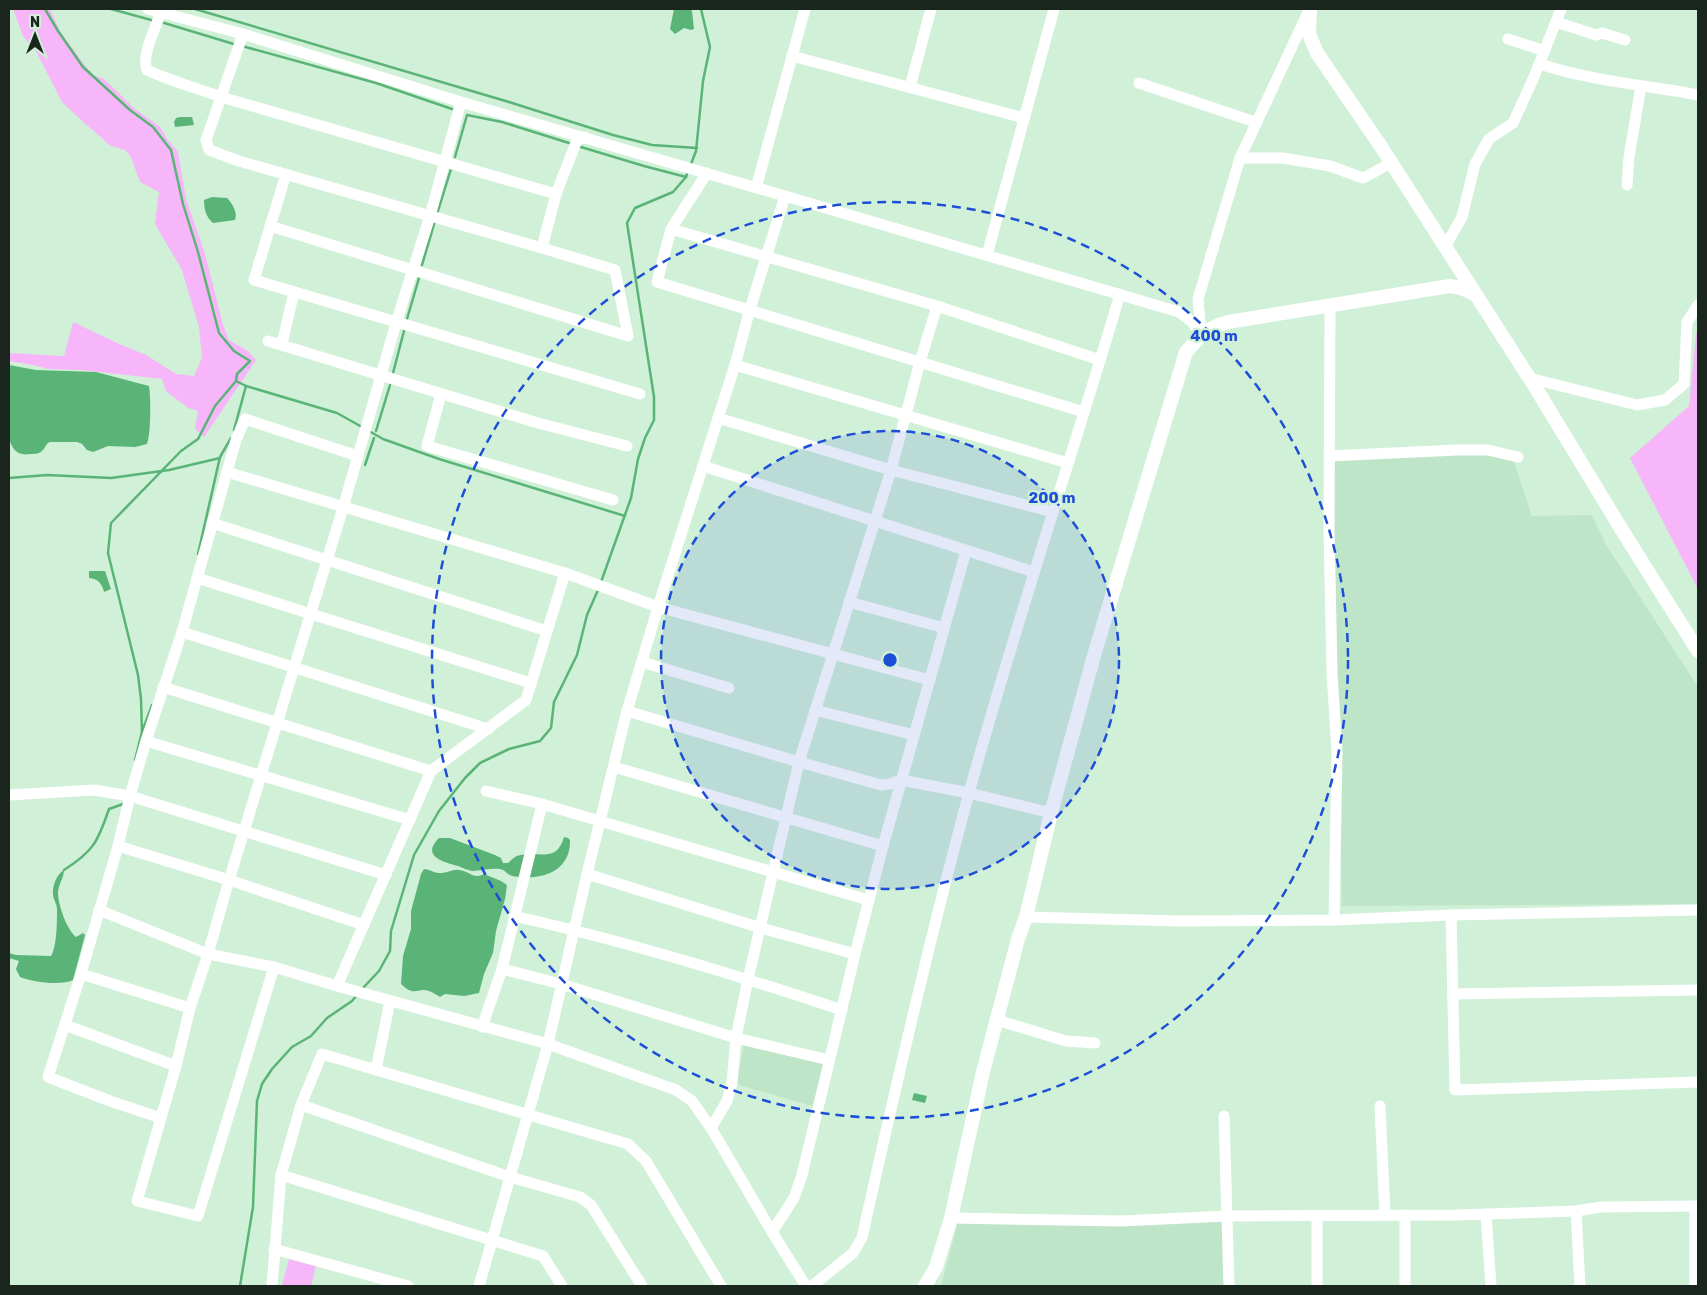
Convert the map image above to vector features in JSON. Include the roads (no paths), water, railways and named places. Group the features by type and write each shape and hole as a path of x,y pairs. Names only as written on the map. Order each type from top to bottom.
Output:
{"main road":[{"path":"1310,9 1309,34 1318,53 1529,378 1698,651"},
{"path":"925,1286 936,1267 950,1218 983,1072 1018,939 1026,917 1051,813 1095,652 1186,352 1201,334 1214,326 1228,322 1450,286 1475,294"}],"street":[{"path":"148,9 243,34 460,102 1179,312 1201,334"},
{"path":"756,188 805,9"},
{"path":"910,87 931,9"},
{"path":"987,255 1054,9"},
{"path":"1201,334 1198,299 1240,158 1255,122 1310,9"},
{"path":"1445,247 1462,217 1475,164 1488,139 1514,123 1562,9"},
{"path":"161,12 146,54 145,64 147,70 164,78 221,97 556,194"},
{"path":"1556,22 1596,35 1602,33 1625,40"},
{"path":"243,34 206,140 209,150 615,270 628,336 270,226"},
{"path":"1508,39 1545,52"},
{"path":"792,56 1024,118"},
{"path":"1540,64 1566,73 1698,95"},
{"path":"1139,83 1255,122"},
{"path":"1628,185 1629,157 1641,86"},
{"path":"274,967 198,1216 136,1201 176,1066 190,1008 358,456 396,322 430,216 460,102"},
{"path":"542,248 556,194 577,140 585,137"},
{"path":"1240,158 1282,158 1330,166 1363,178 1391,163"},
{"path":"704,172 671,229 657,282 1084,412"},
{"path":"286,174 254,280 640,394"},
{"path":"479,1286 548,1044 627,711 786,196"},
{"path":"671,229 937,306 1100,360"},
{"path":"282,344 294,292"},
{"path":"812,1286 853,1253 862,1238 894,1093 969,793 1034,572 1120,294"},
{"path":"1330,305 1329,532 1332,673 1337,752 1334,920"},
{"path":"1529,378 1637,405 1665,400 1684,384 1687,322 1698,305"},
{"path":"711,1128 727,1101 732,1083 736,1038 748,979 799,762 892,470 920,362 937,306"},
{"path":"268,340 538,423 627,446"},
{"path":"735,365 1068,463"},
{"path":"441,394 427,446 613,500"},
{"path":"718,418 892,470 1053,512"},
{"path":"161,1118 110,1102 48,1077 81,974 146,741 182,632 236,440 245,419 358,456"},
{"path":"1329,456 1488,450 1518,457"},
{"path":"703,466 1034,572"},
{"path":"228,472 342,508 565,573 658,607 930,680"},
{"path":"212,523 547,631"},
{"path":"772,1232 794,1198 802,1175 882,846 966,551"},
{"path":"337,986 431,771 526,700 565,573"},
{"path":"196,578 531,683"},
{"path":"849,602 944,628"},
{"path":"182,632 488,728"},
{"path":"642,662 729,688"},
{"path":"163,688 431,771"},
{"path":"815,710 914,735"},
{"path":"627,711 881,785 901,780 969,793 1051,813"},
{"path":"146,741 410,820"},
{"path":"614,767 882,846"},
{"path":"9,794 94,790 130,796 386,875"},
{"path":"486,791 600,820 868,900"},
{"path":"482,1027 502,969 542,804"},
{"path":"118,846 229,880 364,925"},
{"path":"587,874 761,928 855,954"},
{"path":"99,910 208,954 274,967 548,1044 676,1090 692,1101 711,1128 806,1286"},
{"path":"1026,917 1179,921 1334,920 1451,915 1698,910"},
{"path":"1451,915 1455,1090 1698,1082"},
{"path":"514,916 575,930 748,979 842,1010"},
{"path":"502,969 561,984 736,1038 829,1060"},
{"path":"81,974 190,1008"},
{"path":"1453,994 1698,990"},
{"path":"376,1070 390,1001"},
{"path":"997,1020 1066,1041 1095,1043"},
{"path":"65,1025 176,1066"},
{"path":"272,1286 281,1175 301,1105 322,1054 628,1144 646,1161 721,1286"},
{"path":"301,1105 510,1177 580,1197 591,1205 642,1286"},
{"path":"1380,1106 1385,1215"},
{"path":"1224,1116 1229,1286"},
{"path":"281,1175 543,1256 562,1286"},
{"path":"950,1218 1121,1221 1227,1216 1576,1212 1600,1207 1697,1206 1695,1286"},
{"path":"1576,1212 1580,1286"},
{"path":"1486,1214 1491,1286"},
{"path":"1405,1215 1406,1286"},
{"path":"1317,1216 1317,1286"},
{"path":"274,1250 408,1286"}],"waterway":[{"path":"45,9 83,67 130,110 153,127 171,150 183,204 198,252 219,333 234,351 250,361 237,374 236,381 246,386 234,430"},
{"path":"111,9 155,21"},
{"path":"195,9 509,102 613,135 652,145 697,148"},
{"path":"691,164 696,151 703,81 710,47 701,9"},
{"path":"161,22 237,45"},
{"path":"242,46 376,83 452,109"},
{"path":"455,157 467,115 502,122 569,143"},
{"path":"581,147 686,177"},
{"path":"437,214 451,169"},
{"path":"601,582 631,498 638,459 654,420 654,397 627,223 635,208 673,192 686,177 688,171"},
{"path":"422,265 435,221"},
{"path":"407,319 419,278"},
{"path":"393,373 404,331"},
{"path":"135,760 142,732 141,699 138,675 108,553 111,523 181,451 198,439 215,406 236,381"},
{"path":"376,431 390,385"},
{"path":"246,386 337,413 362,427"},
{"path":"369,431 383,439 439,459 625,516"},
{"path":"198,554 220,457 231,438"},
{"path":"365,465 374,438"},
{"path":"9,478 47,475 111,478 169,470 220,458"},
{"path":"362,989 379,971 390,951 391,931 414,855 439,811 465,778 480,763 509,749 540,741 551,728 554,702 577,655 587,615 598,590"},
{"path":"142,732 152,705"},
{"path":"64,870 89,851 102,829 109,809 123,804"},
{"path":"240,1286 253,1207 257,1101 262,1084 272,1069 292,1047 311,1036 327,1018 352,1001 357,995"}]}
